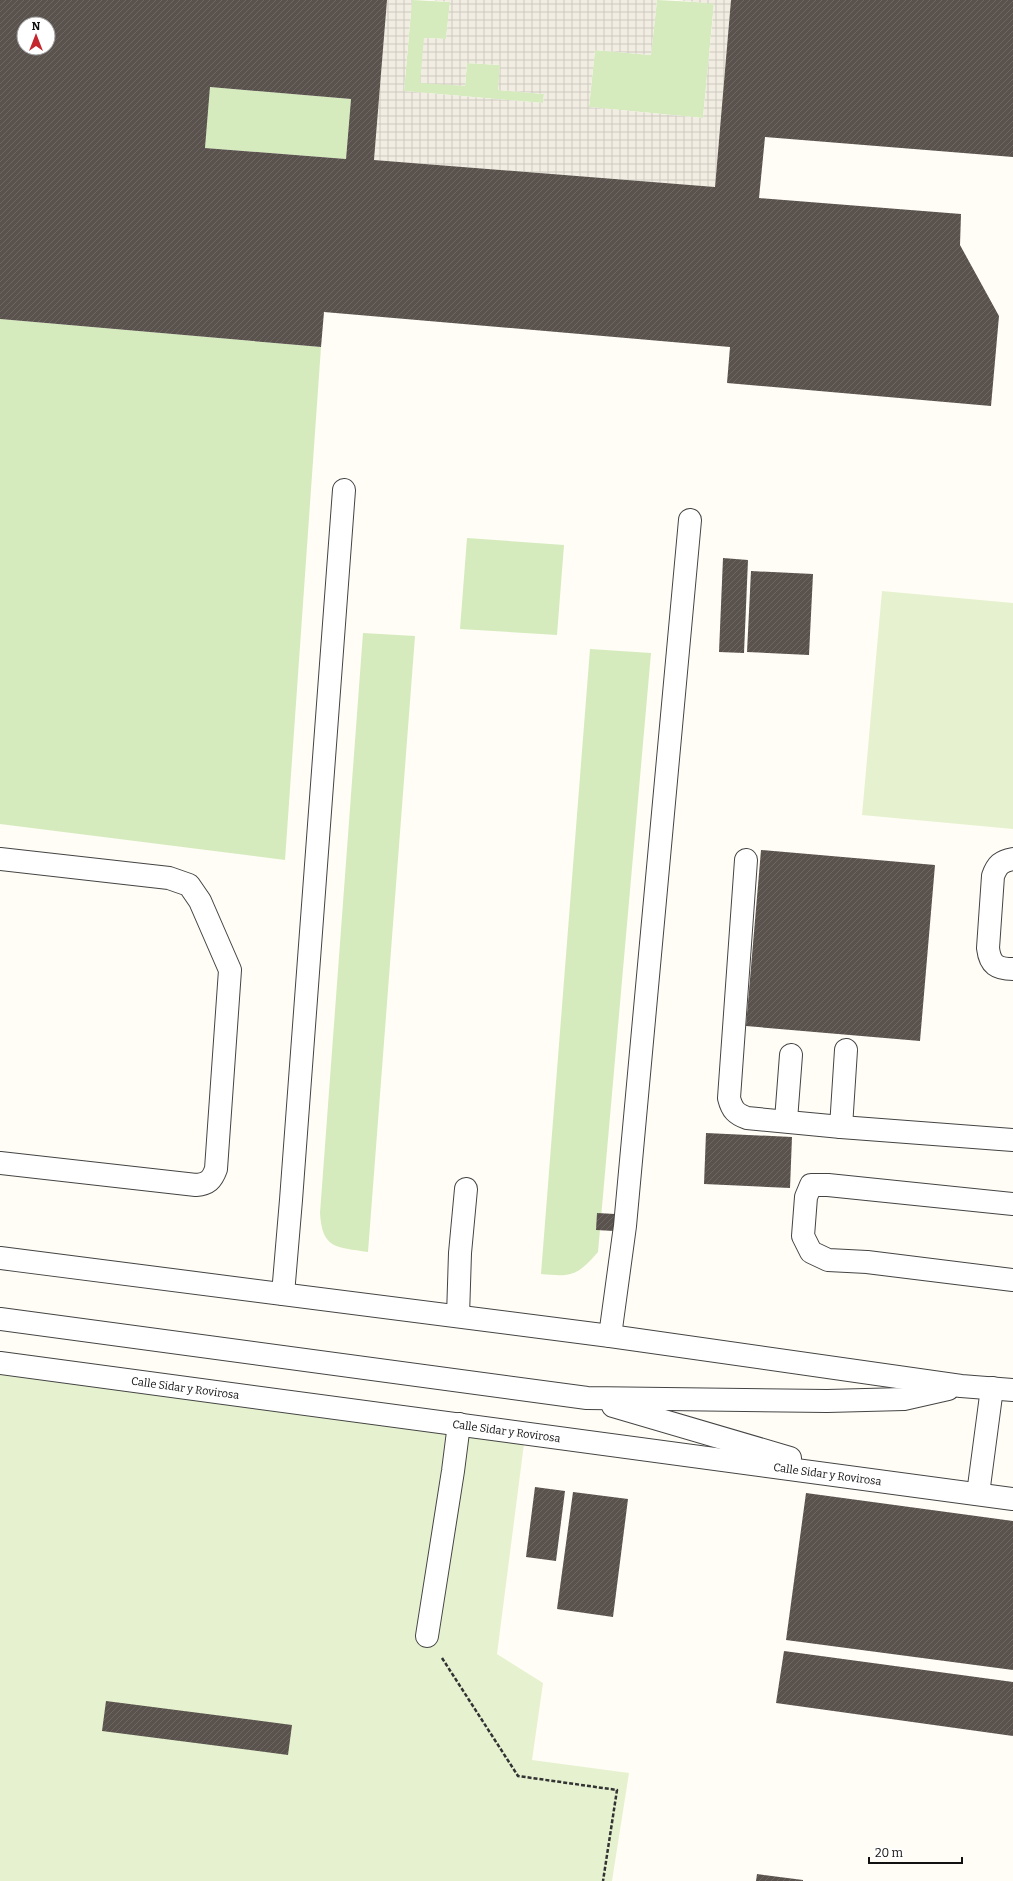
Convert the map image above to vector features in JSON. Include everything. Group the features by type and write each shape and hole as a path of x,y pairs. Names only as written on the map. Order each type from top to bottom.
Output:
{"street":[{"path":"283,1294 344,490"},
{"path":"610,1336 625,1226 690,520"},
{"path":"0,859 169,878 189,885 200,901 230,970 218,1147 216,1169 213,1178 205,1184 196,1186 0,1162"},
{"path":"1013,859 1004,860 996,867 993,876 988,948 989,958 996,966 1013,969"},
{"path":"746,860 729,1098 731,1108 738,1115 747,1118 786,1120 840,1127 1013,1140"},
{"path":"840,1127 846,1050"},
{"path":"786,1120 792,1055"},
{"path":"1013,1204 828,1185 811,1185 806,1197 803,1236 811,1252 828,1260 867,1262 1013,1280"},
{"path":"458,1316 460,1253 466,1189"},
{"path":"0,1258 610,1336 961,1386 1013,1390"},
{"path":"0,1319 587,1398 827,1401 904,1399 961,1386"},
{"name":"Calle Sidar y Rovirosa","path":"0,1362 1013,1499"},
{"path":"978,1494 992,1388"},
{"path":"587,1398 858,1478"},
{"path":"428,1636 459,1424"}],"path":[{"path":"428,1636 518,1776 618,1790 603,1881"}],"green space":[{"path":"412,0 450,2 446,39 424,38 465,86 467,63 500,65 499,90 544,94 543,103 404,91"},
{"path":"657,0 714,3 703,118 589,107 595,50 651,55"},
{"path":"210,87 351,99 346,159 205,148"},
{"path":"0,319 321,347 285,860 0,824"},
{"path":"467,538 564,545 557,635 460,629"},
{"path":"882,591 1013,603 1013,829 862,815"},
{"path":"363,633 415,636 368,1252 339,1247 328,1240 321,1225 320,1213"},
{"path":"590,649 651,653 598,1252 585,1266 573,1273 567,1275 551,1275 541,1274"},
{"path":"0,1374 525,1436 497,1654 543,1683 532,1760 629,1773 612,1881 0,1881"}],"shaded area":[{"path":"387,0 412,0 404,91 543,103 544,94 498,90 500,65 467,63 465,86 420,83 424,38 446,39 450,2 429,0 657,0 651,55 595,50 589,107 703,118 714,4 677,0 731,0 715,187 374,160"}],"building":[{"path":"0,0 387,0 374,160 715,187 731,0 1013,0 1013,157 765,137 759,198 961,214 960,245 999,316 991,406 727,383 730,347 324,312 321,347 0,319","holes":["210,87 351,99 346,159 205,148"]},
{"path":"723,558 748,560 744,653 719,652"},
{"path":"751,571 813,574 809,655 747,652"},
{"path":"761,850 935,865 920,1041 746,1026"},
{"path":"706,1133 792,1137 790,1188 704,1184"},
{"path":"597,1213 615,1214 614,1231 596,1230"},
{"path":"535,1487 565,1491 556,1561 526,1557"},
{"path":"573,1492 628,1499 613,1617 557,1609"},
{"path":"806,1493 1013,1521 1013,1670 786,1640"},
{"path":"784,1651 1013,1682 1013,1736 776,1703"},
{"path":"106,1701 292,1725 288,1755 102,1731"},
{"path":"757,1874 803,1880 803,1881 756,1881"}]}
